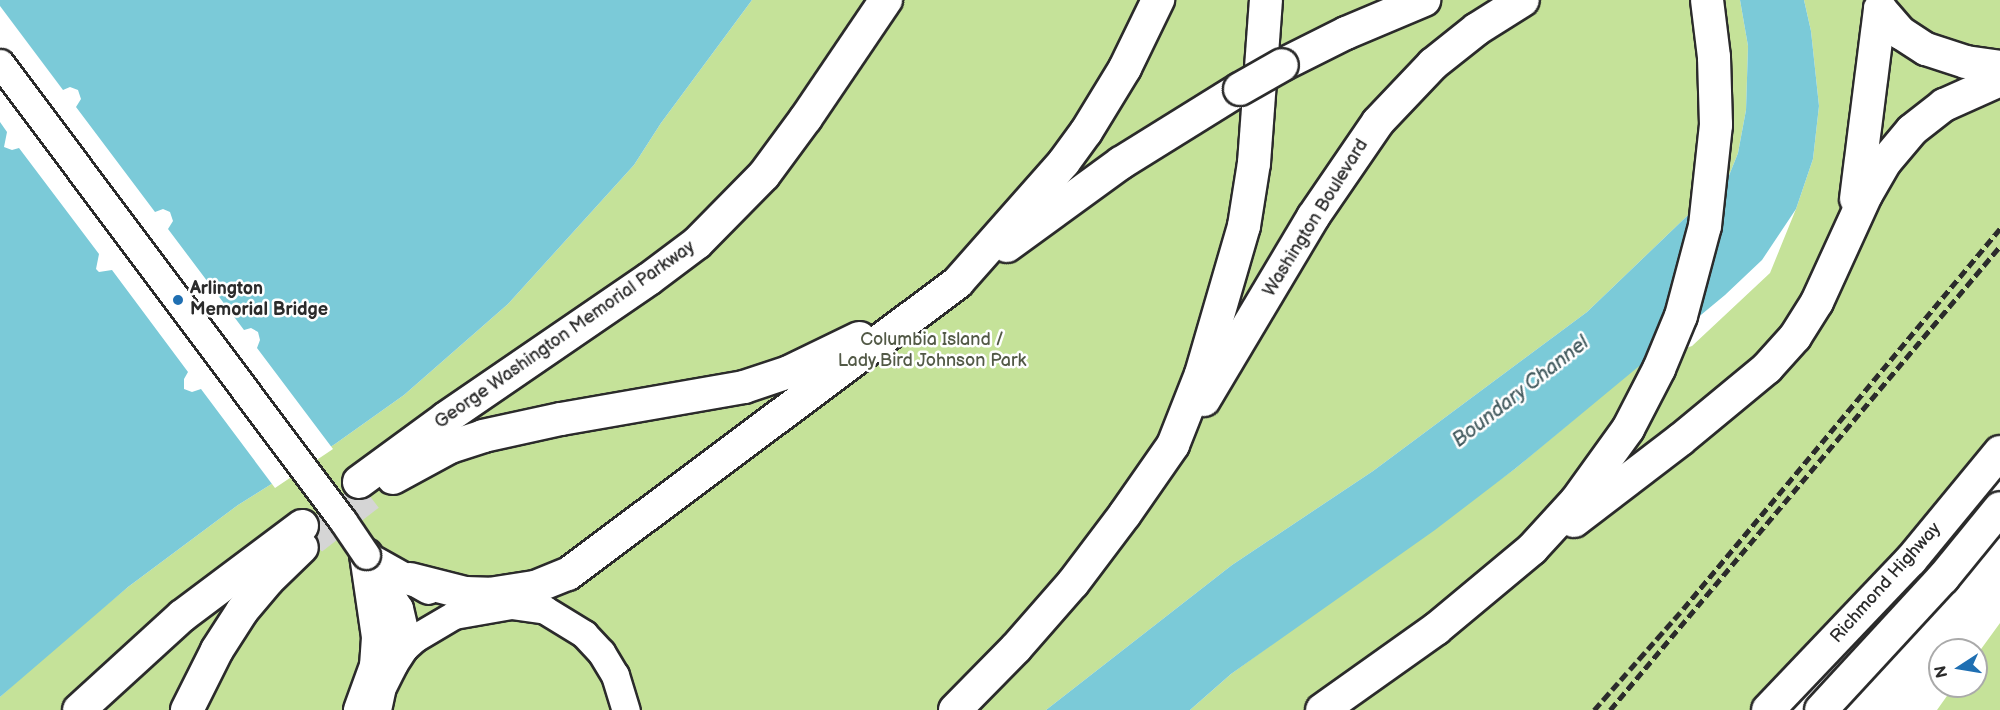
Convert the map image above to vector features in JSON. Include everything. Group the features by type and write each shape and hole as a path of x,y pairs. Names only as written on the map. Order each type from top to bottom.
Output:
{"highway":[{"name":"George Washington Memorial Parkway","path":"886,0 806,118 764,175 697,243 642,284 446,418 364,489 467,441 550,421 750,385 806,365 924,307"},
{"path":"958,282 1064,162 1086,132 1125,68 1158,0"},
{"path":"955,710 1016,648 1072,583 1125,514 1173,445 1201,374 1244,226 1254,163 1266,0"},
{"path":"410,579 465,592 510,593 557,579 607,546 924,307 1121,163 1282,65 1346,33 1424,0"},
{"name":"Washington Boulevard","path":"1173,445 1216,383 1329,191 1378,122 1433,64 1477,29 1524,0"},
{"path":"1532,549 1576,501 1628,429 1659,369 1681,316 1698,259 1710,195 1716,125 1714,57 1707,0"},
{"path":"1880,9 1948,43 2000,52"},
{"path":"1880,9 1900,33 1926,49 1966,62 2000,67"},
{"path":"1850,229 1858,189 1880,9"},
{"path":"1322,710 1444,622 1532,549 1580,517 1680,440 1767,368 1795,337 1812,311 1828,282 1850,229 1876,177 1912,130 1944,105 2000,80"},
{"name":"Richmond Highway","path":"1768,710 1911,560 2000,452"},
{"name":"Richmond Highway","path":"1821,710 1943,579 2000,508"},
{"path":"79,710 182,616 307,532 242,611 217,650 187,710"},
{"path":"537,608 582,577 607,546"},
{"path":"366,555 378,638 372,682 372,707"}],"main road":[{"path":"0,63 344,521 399,608 404,628 404,648"},
{"path":"366,555 451,601 537,608 574,626 601,652 615,675 626,710"},
{"path":"372,707 387,675 404,648 444,619 492,606"}],"green space":[{"name":"Columbia Island / Lady Bird Johnson Park","path":"752,0 1740,0 1748,46 1746,110 1738,153 1726,183 1686,217 1587,312 1373,471 1232,565 1046,710 0,710 0,697 128,587 238,505 335,444 404,395 508,304 634,165 661,123"},
{"path":"1804,0 2000,0 2000,444 1764,710 1190,710 1231,674 1516,468 1641,363 1692,346 1770,273 1813,159 1819,106 1811,31"},
{"path":"2000,623 2000,710 1937,710 1946,698 1988,698 1988,640"}],"water":[{"path":"0,0 752,0 661,123 634,165 508,304 404,395 335,444 238,505 128,587 0,697"},
{"name":"Boundary Channel","path":"1740,0 1804,0 1811,31 1819,106 1813,159 1796,209 1762,260 1725,295 1516,468 1435,530 1231,674 1190,710 1046,710 1232,565 1373,471 1587,312 1686,217 1726,183 1738,153 1746,110 1748,46"}],"pier":[{"name":"Arlington Memorial Bridge","path":"0,6 63,90 70,87 78,90 81,99 76,107 155,212 163,209 170,212 173,221 168,229 244,330 251,328 258,332 260,340 257,348 333,449 275,488 201,389 192,392 184,389 184,379 188,372 112,270 99,272 96,269 99,254 19,148 12,150 4,147 7,132 0,122"}],"tunnel":[{"path":"312,539 369,495"}],"railway":[{"path":"1594,710 1683,609 2000,229"},
{"path":"1610,710 2000,246"}],"place":[{"name":"Arlington Memorial Bridge","path":"178,300"}]}
